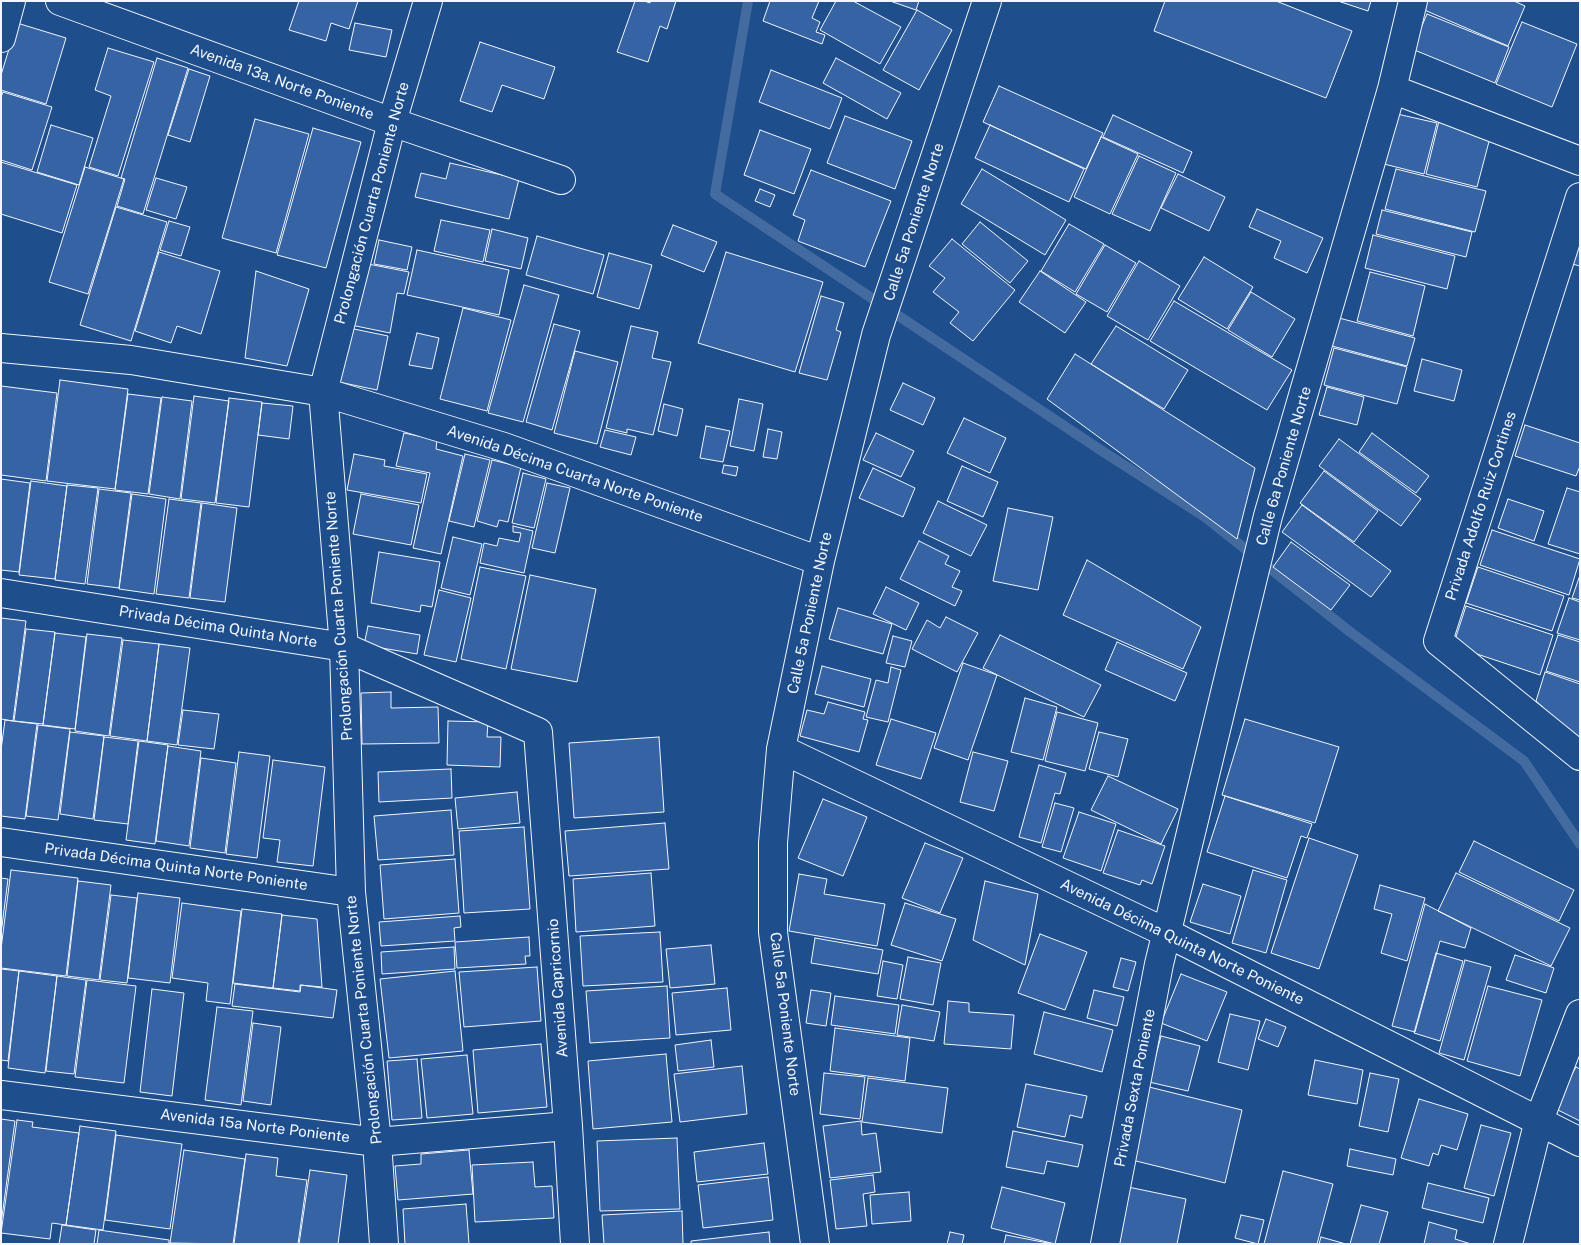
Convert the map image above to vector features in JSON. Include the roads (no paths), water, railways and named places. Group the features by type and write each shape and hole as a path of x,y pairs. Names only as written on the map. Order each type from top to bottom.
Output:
{"street":[{"path":"1,38 11,1"},
{"name":"Avenida 13a. Norte Poniente","path":"60,1 392,122 561,180"},
{"name":"Prolongación Cuarta Poniente Norte","path":"384,1244 377,1142 351,892 344,646 323,392 392,122 428,1"},
{"name":"Calle 5a Poniente Norte","path":"815,1244 773,932 772,843 781,749 820,561 876,335 987,1"},
{"name":"Calle 6a Poniente Norte","path":"1166,934 1268,516 1392,89 1413,1"},
{"path":"1392,89 1580,161"},
{"name":"Privada Adolfo Ruiz Cortines","path":"1580,197 1438,642 1580,756"},
{"name":"Avenida Décima Cuarta Norte Poniente","path":"1,348 131,360 323,392 504,446 820,561"},
{"name":"Privada Décima Quinta Norte","path":"1,593 344,646 538,732"},
{"name":"Avenida Capricornio","path":"538,732 568,1126 575,1244"},
{"name":"Avenida Décima Quinta Norte Poniente","path":"781,749 1166,934 1580,1142"},
{"name":"Privada Décima Quinta Norte Poniente","path":"1,842 351,892"},
{"name":"Privada Sexta Poniente","path":"1105,1244 1166,934"},
{"path":"1508,1244 1539,1120 1580,1014"},
{"name":"Avenida 15a Norte Poniente","path":"1,1095 377,1142 568,1126"}],"waterway":[{"path":"748,1 715,194 1102,451 1205,517 1349,631 1524,761 1580,844"}]}
